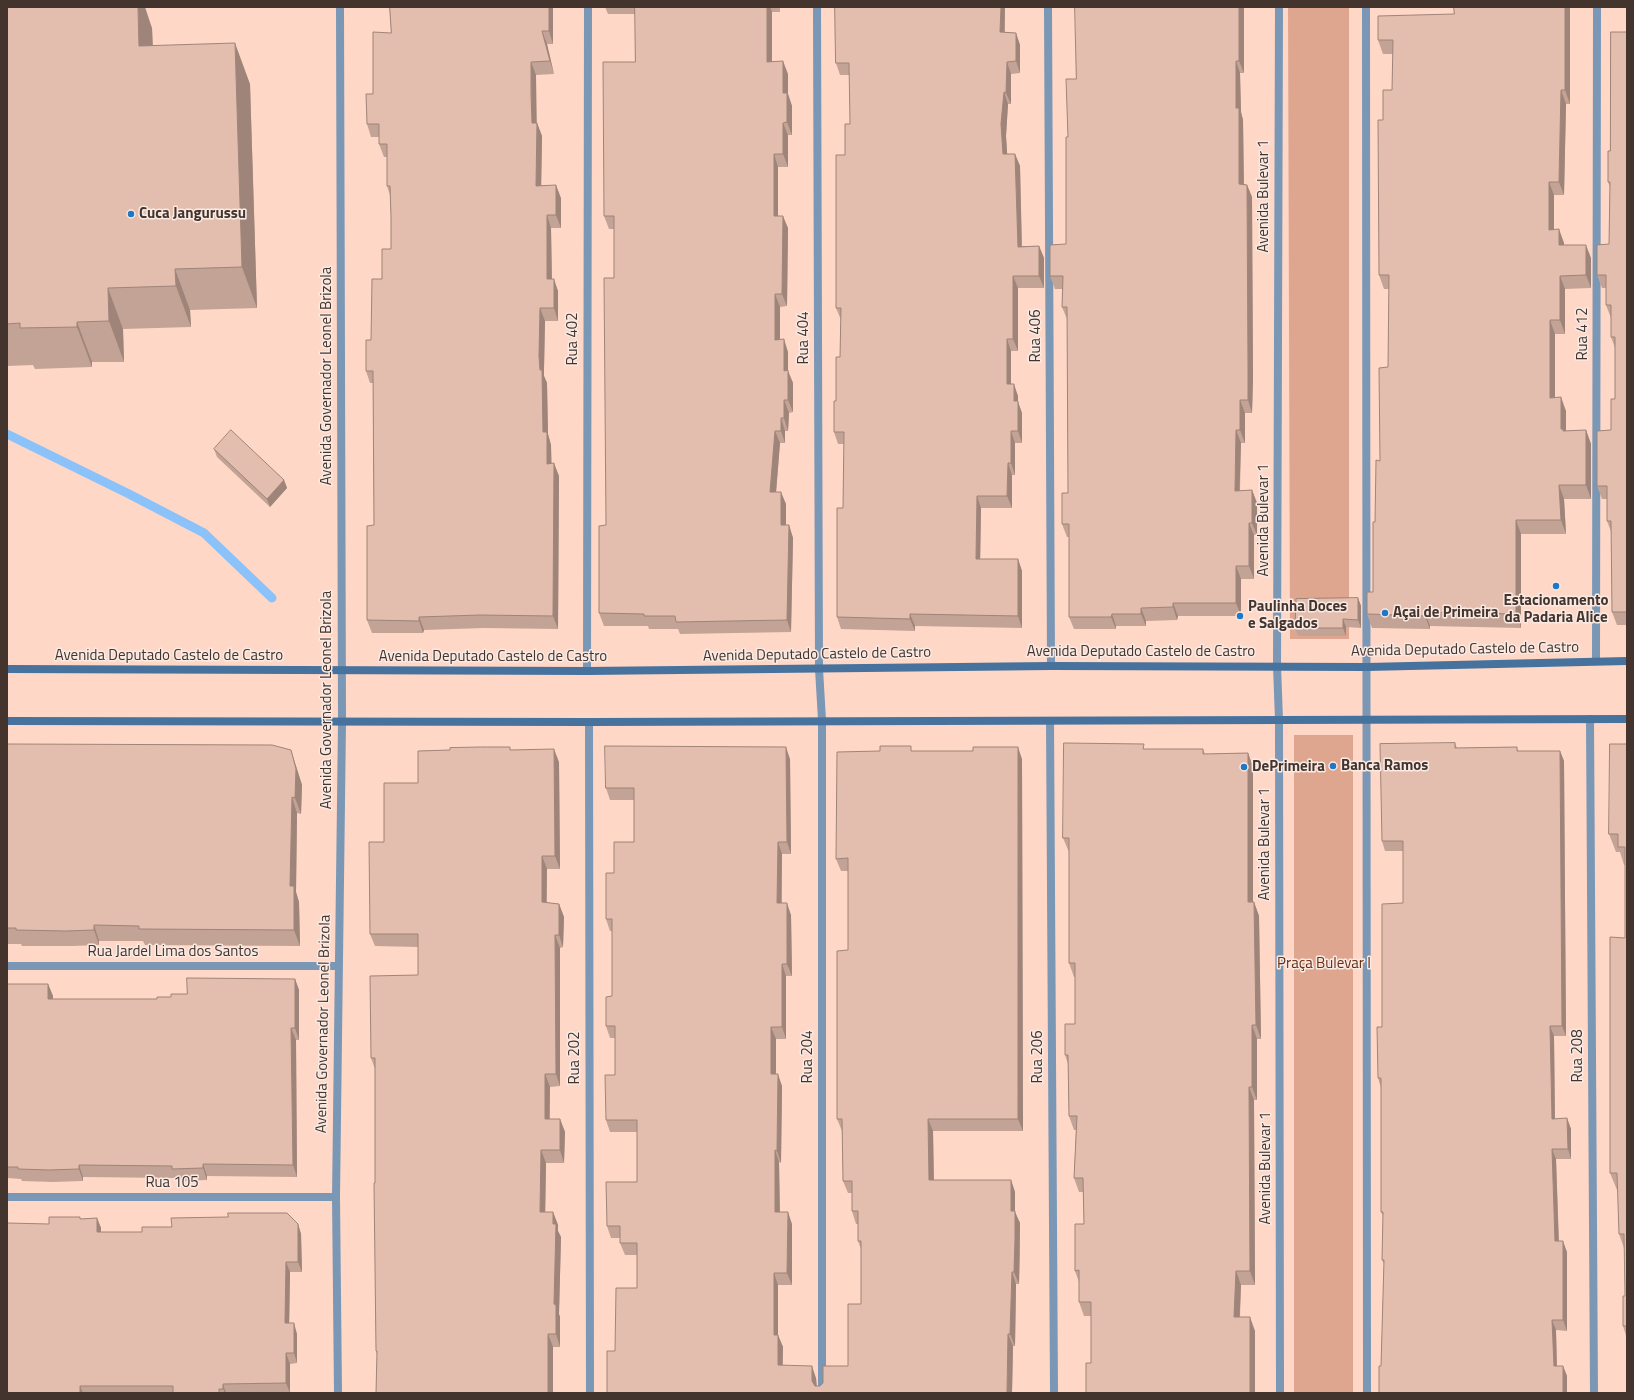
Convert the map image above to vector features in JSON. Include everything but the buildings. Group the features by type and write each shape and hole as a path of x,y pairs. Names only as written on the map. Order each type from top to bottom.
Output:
{"main road":[{"name":"Avenida Deputado Castelo de Castro","path":"7,669 587,671 1051,666 1367,667 1627,661"},
{"path":"7,721 589,722 822,720 1050,721 1627,719"}],"street":[{"name":"Avenida Governador Leonel Brizola","path":"338,1393 336,1197 342,722 340,7"},
{"name":"Rua 402","path":"587,671 588,7"},
{"name":"Rua 404","path":"817,7 819,669 822,720"},
{"name":"Rua 406","path":"1048,7 1051,666"},
{"name":"Avenida Bulevar 1","path":"1279,7 1277,666 1279,720 1280,1393"},
{"path":"1366,7 1367,1393"},
{"name":"Rua 412","path":"1596,661 1597,7"},
{"name":"Rua 208","path":"1590,719 1594,1393"},
{"name":"Rua 204","path":"822,720 822,1393"},
{"name":"Rua 206","path":"1050,721 1054,1393"},
{"name":"Rua 202","path":"589,722 590,1393"},
{"name":"Rua Jardel Lima dos Santos","path":"7,966 338,966"},
{"name":"Rua 105","path":"7,1197 336,1197"}],"green space":[{"path":"1288,7 1349,7 1349,639 1290,639"},
{"name":"Praça Bulevar I","path":"1294,735 1353,735 1353,1393 1294,1393"}],"waterway":[{"path":"7,434 204,533 272,598"}],"place":[{"name":"Cuca Jangurussu","path":"131,214"},
{"name":"Estacionamento da Padaria Alice","path":"1556,586"},
{"name":"Açai de Primeira","path":"1385,613"},
{"name":"Paulinha Doces e Salgados","path":"1240,616"},
{"name":"Banca Ramos","path":"1333,766"},
{"name":"DePrimeira","path":"1244,767"}]}
